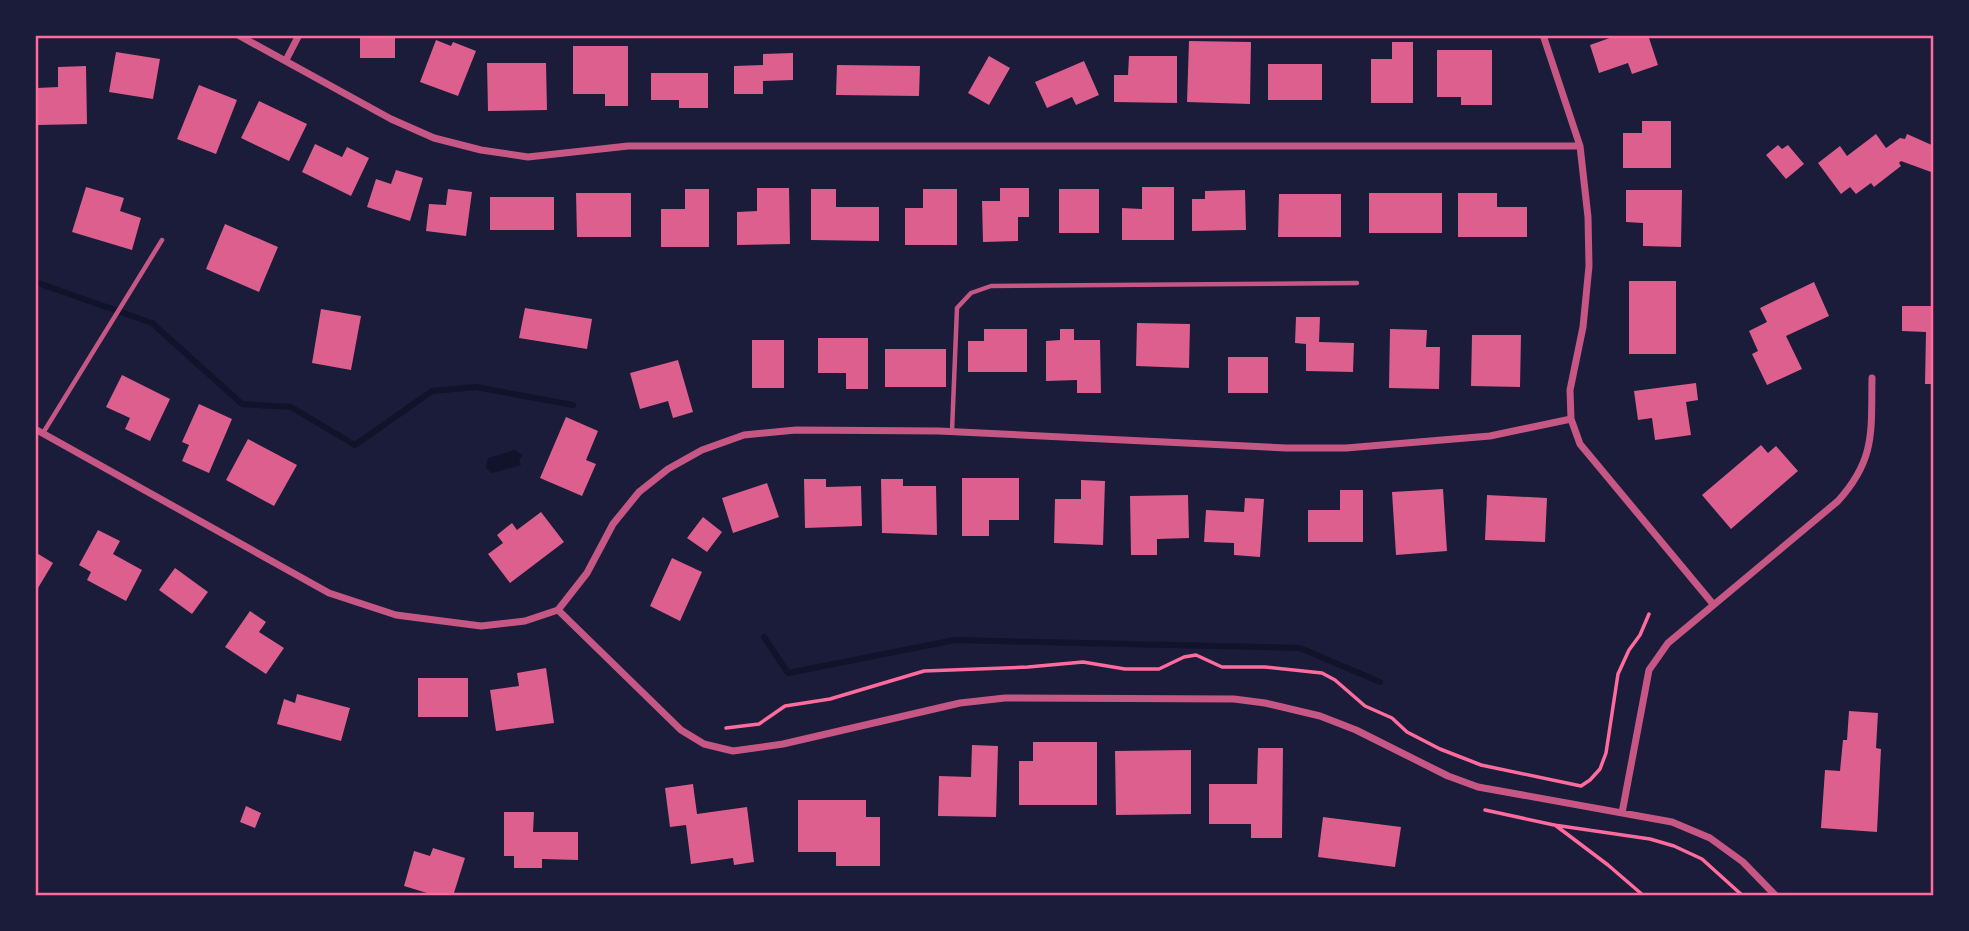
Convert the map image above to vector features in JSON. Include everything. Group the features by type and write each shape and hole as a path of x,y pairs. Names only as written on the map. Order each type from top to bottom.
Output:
{"street":[{"path":"238,35 391,119 433,138 481,150 528,157 628,146 1580,146"},
{"path":"286,60 299,35"},
{"path":"1543,35 1580,146 1587,217 1588,266 1583,327 1570,390 1572,419 1580,444 1713,604"},
{"path":"1622,813 1649,670 1668,643 1838,501 1856,481 1871,444 1872,377"},
{"path":"35,429 329,593 367,607 414,618 481,626 525,621 558,610 587,573 613,524 639,492 668,469 702,450 744,435 796,430 952,431 1286,448 1346,448 1490,436 1572,419"},
{"path":"558,610 681,730 704,744 733,751 783,744 918,711 1005,698 1234,699 1265,703 1320,716 1356,730 1448,776 1478,787 1672,822 1710,838 1743,862 1776,896"}],"lane":[{"path":"43,433 162,240"},
{"path":"952,431 957,308 971,293 991,286 1357,283"}],"path":[{"path":"1485,810 1554,825 1650,839 1674,846 1702,859 1743,896"},
{"path":"1554,825 1608,864 1644,896"}],"shaded area":[{"path":"515,450 522,455 519,461 521,465 492,473 486,468 488,458"}],"building":[{"path":"360,35 395,35 395,58 360,58"},
{"path":"1618,35 1648,35 1658,65 1632,74 1628,63 1599,73 1590,45"},
{"path":"436,40 451,46 453,42 476,51 458,96 420,82"},
{"path":"1189,41 1251,42 1250,104 1187,102"},
{"path":"1392,42 1413,42 1413,103 1371,103 1371,59 1392,59"},
{"path":"573,46 628,46 628,106 605,106 605,94 573,94"},
{"path":"1437,50 1492,50 1492,105 1461,105 1461,97 1437,97"},
{"path":"116,52 160,59 153,99 109,92"},
{"path":"793,53 793,80 763,81 763,94 734,94 734,66 763,65 763,54"},
{"path":"989,56 1010,68 989,105 968,93"},
{"path":"1129,56 1177,56 1177,103 1114,102 1114,75 1128,75"},
{"path":"1084,61 1099,95 1076,105 1072,97 1047,108 1035,82"},
{"path":"487,63 546,63 547,110 488,111"},
{"path":"1268,64 1322,64 1322,100 1268,100"},
{"path":"837,65 920,66 919,96 836,95"},
{"path":"86,66 87,124 38,125 37,88 58,87 58,67"},
{"path":"651,73 708,73 708,108 679,108 679,100 651,100"},
{"path":"199,85 237,100 216,154 177,139"},
{"path":"259,101 307,124 289,161 241,138"},
{"path":"1642,121 1671,121 1671,168 1623,168 1623,133 1642,133"},
{"path":"1876,134 1886,148 1900,138 1905,139 1907,134 1934,146 1931,172 1901,161 1901,166 1874,187 1871,183 1856,194 1850,187 1841,194 1818,163 1840,146 1847,156"},
{"path":"315,144 342,157 347,147 369,158 351,196 302,172"},
{"path":"1778,145 1782,149 1788,145 1804,164 1786,179 1766,155"},
{"path":"396,170 423,178 410,221 367,207 376,179 391,184"},
{"path":"86,187 124,198 120,211 141,218 132,250 72,232"},
{"path":"1142,187 1174,187 1174,240 1122,240 1122,208 1142,209"},
{"path":"757,188 789,188 790,244 737,245 737,212 757,211"},
{"path":"1000,188 1029,188 1029,217 1018,217 1018,241 983,242 982,201 1000,201"},
{"path":"448,189 472,192 466,236 426,231 429,204 446,205"},
{"path":"685,189 709,189 709,247 661,247 661,209 685,209"},
{"path":"811,189 836,189 836,207 879,207 879,241 811,240"},
{"path":"923,189 957,189 957,245 905,245 905,208 923,208"},
{"path":"1059,189 1099,189 1099,233 1059,233"},
{"path":"1245,190 1246,230 1192,231 1192,199 1205,199 1205,191"},
{"path":"1626,190 1682,190 1681,247 1643,246 1643,223 1626,222"},
{"path":"576,193 631,193 631,237 577,237"},
{"path":"1369,193 1442,193 1442,233 1369,233"},
{"path":"1458,193 1497,193 1497,207 1527,207 1527,237 1458,237"},
{"path":"1279,194 1341,194 1341,237 1278,237"},
{"path":"490,197 554,197 554,230 490,230"},
{"path":"225,224 278,247 259,292 206,269"},
{"path":"1629,281 1676,281 1676,354 1629,354"},
{"path":"1814,282 1829,316 1786,336 1802,369 1767,385 1752,354 1758,351 1749,331 1767,322 1760,308"},
{"path":"1902,306 1934,306 1934,384 1925,384 1926,332 1902,331"},
{"path":"525,308 592,319 587,349 519,338"},
{"path":"321,309 361,316 351,370 312,363"},
{"path":"1296,317 1320,317 1319,342 1354,343 1353,372 1306,371 1306,344 1295,343"},
{"path":"1137,323 1190,324 1189,368 1136,366"},
{"path":"984,329 1027,329 1027,372 968,372 968,341 984,341"},
{"path":"1060,329 1074,329 1074,340 1100,340 1101,393 1077,393 1077,380 1046,381 1046,341 1060,340"},
{"path":"1390,329 1427,330 1426,347 1440,347 1439,389 1389,388"},
{"path":"1472,335 1521,335 1520,387 1471,386"},
{"path":"818,338 868,338 868,389 846,389 846,373 818,373"},
{"path":"752,340 784,340 784,388 752,388"},
{"path":"885,349 946,349 946,387 885,387"},
{"path":"1228,357 1268,357 1268,393 1228,393"},
{"path":"678,360 693,412 673,418 668,401 640,409 630,373"},
{"path":"122,375 170,399 150,441 125,429 130,418 106,407"},
{"path":"1696,383 1698,400 1686,402 1691,435 1655,440 1652,418 1638,420 1634,391"},
{"path":"199,404 232,419 209,473 182,461 189,445 182,442"},
{"path":"566,417 598,431 586,460 596,464 582,496 540,478"},
{"path":"248,439 297,465 274,506 226,480"},
{"path":"1761,445 1768,453 1776,446 1798,471 1731,529 1702,495"},
{"path":"962,478 1019,478 1019,520 989,520 989,536 962,536"},
{"path":"804,479 826,479 826,487 861,486 862,526 805,528"},
{"path":"881,479 903,479 903,486 936,486 937,535 882,533"},
{"path":"1081,480 1105,481 1103,545 1054,543 1055,499 1081,499"},
{"path":"767,483 779,517 733,533 722,498"},
{"path":"1443,489 1447,551 1396,555 1392,492"},
{"path":"1340,490 1363,490 1363,542 1308,542 1308,510 1340,510"},
{"path":"1188,495 1189,538 1157,539 1157,555 1131,555 1130,496"},
{"path":"1487,495 1547,498 1545,542 1485,540"},
{"path":"1245,498 1264,499 1260,557 1234,555 1234,543 1204,542 1206,510 1244,512"},
{"path":"541,512 564,542 510,583 488,554 503,543 497,535 512,523 517,530"},
{"path":"703,517 722,532 707,552 687,538"},
{"path":"98,530 120,541 113,554 142,570 126,601 87,580 91,572 79,565"},
{"path":"35,552 53,563 35,593"},
{"path":"672,558 702,572 680,621 650,606"},
{"path":"175,568 208,592 192,614 159,590"},
{"path":"250,611 266,622 259,632 284,648 266,674 225,647"},
{"path":"546,668 554,723 496,731 490,690 519,686 517,673"},
{"path":"418,678 468,678 468,717 418,717"},
{"path":"297,694 350,708 341,741 277,724 284,699 295,703"},
{"path":"1849,711 1878,713 1876,748 1881,749 1877,832 1821,828 1825,770 1840,771 1843,740 1847,740"},
{"path":"1033,742 1097,742 1097,805 1019,805 1019,761 1033,761"},
{"path":"972,745 998,746 996,817 938,816 939,776 971,777"},
{"path":"1258,748 1283,748 1282,838 1251,838 1251,824 1209,824 1209,784 1257,784"},
{"path":"1191,750 1191,814 1116,815 1115,751"},
{"path":"693,784 697,814 747,807 754,862 734,865 733,858 691,864 686,825 670,827 665,788"},
{"path":"798,800 866,800 866,817 880,817 880,866 836,866 836,852 798,852"},
{"path":"246,806 261,813 255,828 240,822"},
{"path":"504,812 534,812 533,832 578,832 578,860 542,859 542,868 514,868 514,856 504,856"},
{"path":"1323,817 1401,827 1395,867 1318,857"},
{"path":"433,848 465,858 453,896 437,896 404,886 414,851 430,856"}],"waterway":[{"path":"35,282 152,323 242,404 291,407 355,445 432,391 476,387 573,405"},
{"path":"764,637 788,673 955,640 1300,648 1380,682"}]}
